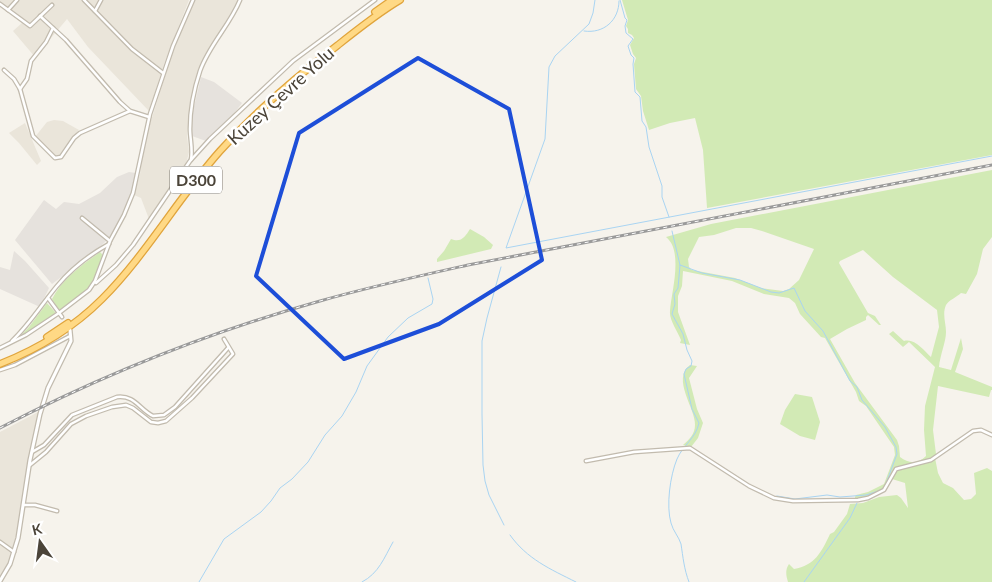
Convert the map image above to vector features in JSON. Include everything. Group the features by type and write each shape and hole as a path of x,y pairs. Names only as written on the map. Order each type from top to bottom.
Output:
{"highway":[{"name":"Kuzey Çevre Yolu","path":"0,360 46,337 67,324 88,307 121,272 202,166 249,115 285,82 392,0"},
{"name":"Kuzey Çevre Yolu","path":"0,364 56,336 90,310 124,275 199,176 244,126 288,85 375,17 400,0"}],"street":[{"path":"8,10 17,0"},
{"path":"84,0 132,49 163,73"},
{"path":"95,11 100,0"},
{"path":"0,348 26,335 59,313 94,284 110,242 124,215 135,187 149,117 163,73 193,0"},
{"path":"190,161 192,150 190,135 191,114 200,72 208,55 234,15 240,0"},
{"path":"94,284 102,279 133,245 190,161 244,106 293,61 375,0"},
{"path":"0,4 30,26 52,5"},
{"path":"40,16 66,40 107,88 130,111 149,117"},
{"path":"20,89 27,78 31,61 47,41 53,28"},
{"path":"4,70 14,79 20,89 33,136 55,158 61,156 80,133 130,111"},
{"path":"82,218 110,242"},
{"path":"7,345 29,323 62,280 78,264 110,242"},
{"path":"48,298 62,318"},
{"path":"0,581 14,552 24,505 32,452 45,396 70,343 70,330"},
{"path":"0,370 15,365 71,336"},
{"path":"30,465 46,452 72,424 86,416 112,407 123,404 128,405 146,420 155,423 168,420 192,398 233,354 224,339"},
{"path":"32,452 44,445 72,414 115,398 130,398 151,415 156,417 164,415 175,407 229,348"},
{"path":"586,461 634,452 690,448 749,486 778,499 793,501 858,500 883,492 895,470 932,460 970,432 979,430 992,435"},
{"path":"24,505 34,505 57,511"},
{"path":"0,542 14,552"}],"highlighted area":[{"path":"418,58 509,109 542,260 439,324 344,359 256,276 299,133"}],"shaded area":[{"path":"0,0 189,0 164,64 149,111 88,47 67,19 35,57 13,31 22,23 0,5"},
{"path":"194,0 240,0 199,73 191,102 187,136 189,152 186,164 155,214 149,219 141,198 134,195 140,174 145,140 170,60"},
{"path":"201,77 214,82 242,103 226,124 206,141 192,136 192,115"},
{"path":"54,120 63,121 79,130 58,157 55,157 35,137 47,122"},
{"path":"25,123 41,161 37,165 9,133"},
{"path":"129,172 136,173 136,177 127,204 111,236 95,252 52,284 15,240 44,200 56,209 64,202 79,204 100,193 117,177"},
{"path":"14,251 49,288 40,307 0,289 0,267 10,270"},
{"path":"40,411 23,511 12,558 0,581 0,432"}],"green space":[{"path":"622,0 992,0 992,155 707,208 703,150 695,118 649,130 641,96 636,89 634,64 636,58 630,45 634,38 628,33 626,26 628,20"},
{"path":"992,170 992,237 983,249 977,274 966,294 961,293 946,305 944,315 946,336 939,367 951,370 961,338 963,349 955,372 992,387 992,390 989,397 938,386 933,430 938,473 943,483 953,488 964,500 971,499 976,494 974,473 987,468 992,471 992,582 788,582 786,573 789,564 794,569 807,565 812,561 824,547 830,534 834,532 847,514 850,504 897,495 908,508 905,483 892,479 884,491 862,499 855,499 856,495 868,492 884,484 895,455 894,447 866,406 859,401 856,392 825,338 821,337 800,314 795,303 789,298 764,294 732,281 683,271 682,286 678,296 678,312 690,345 680,343 681,340 670,315 675,262 671,243 666,237 711,224","holes":["736,228 751,228 814,249 799,280 789,289 783,291 761,288 735,278 692,270 689,267 688,259 699,237 714,235","863,250 893,277 937,310 939,327 931,357 916,343 904,341 893,331 889,334 903,347 909,342 935,367 925,406 926,456 917,462 910,462 900,457 897,440 855,383 830,339 866,320 868,315 881,325 875,316 868,313 839,263"]},
{"path":"470,229 493,245 491,249 437,262 437,259 451,239 457,240 462,238"},
{"path":"100,252 103,255 96,278 89,288 60,310 58,309 52,299 61,285"},
{"path":"47,303 55,314 16,340 29,327"},
{"path":"690,365 697,366 689,378 697,409 703,423 698,438 691,447 683,445 695,428 694,418 683,386 685,371"},
{"path":"795,394 812,397 820,422 815,440 800,436 780,424 785,410"}],"waterway":[{"path":"595,0 589,24 555,56 549,67 545,139 506,248 992,156"},
{"path":"620,0 627,20 625,26 626,33 633,39 628,46 634,58 635,92 640,97 642,121 646,127 649,147 662,186 662,197 669,217"},
{"path":"584,31 598,30 609,24 616,14 619,1"},
{"path":"672,231 680,265 678,288 674,294 675,304 672,314 683,334 692,361 691,366 686,369 684,374 692,409 699,423 695,433 677,459 669,500 671,523 681,544 689,582"},
{"path":"680,265 702,273 740,280 771,292 779,293 794,288 805,311 823,331 850,381 857,387 862,400 885,427 896,447 897,454 885,486 881,490 866,495 840,497 827,495 795,499 777,496"},
{"path":"501,267 482,341 482,414 485,481 489,495 504,525"},
{"path":"199,582 224,539 261,512 280,488 292,479 308,462 325,435 342,416 356,392 367,366 388,337 408,318 432,304 433,299 428,278"},
{"path":"804,582 850,518 857,503"},
{"path":"510,535 531,557 576,582"},
{"path":"362,582 377,570 393,542"}],"railway":[{"path":"0,428 78,390 157,356 238,326 338,296 468,265 992,165"}]}
